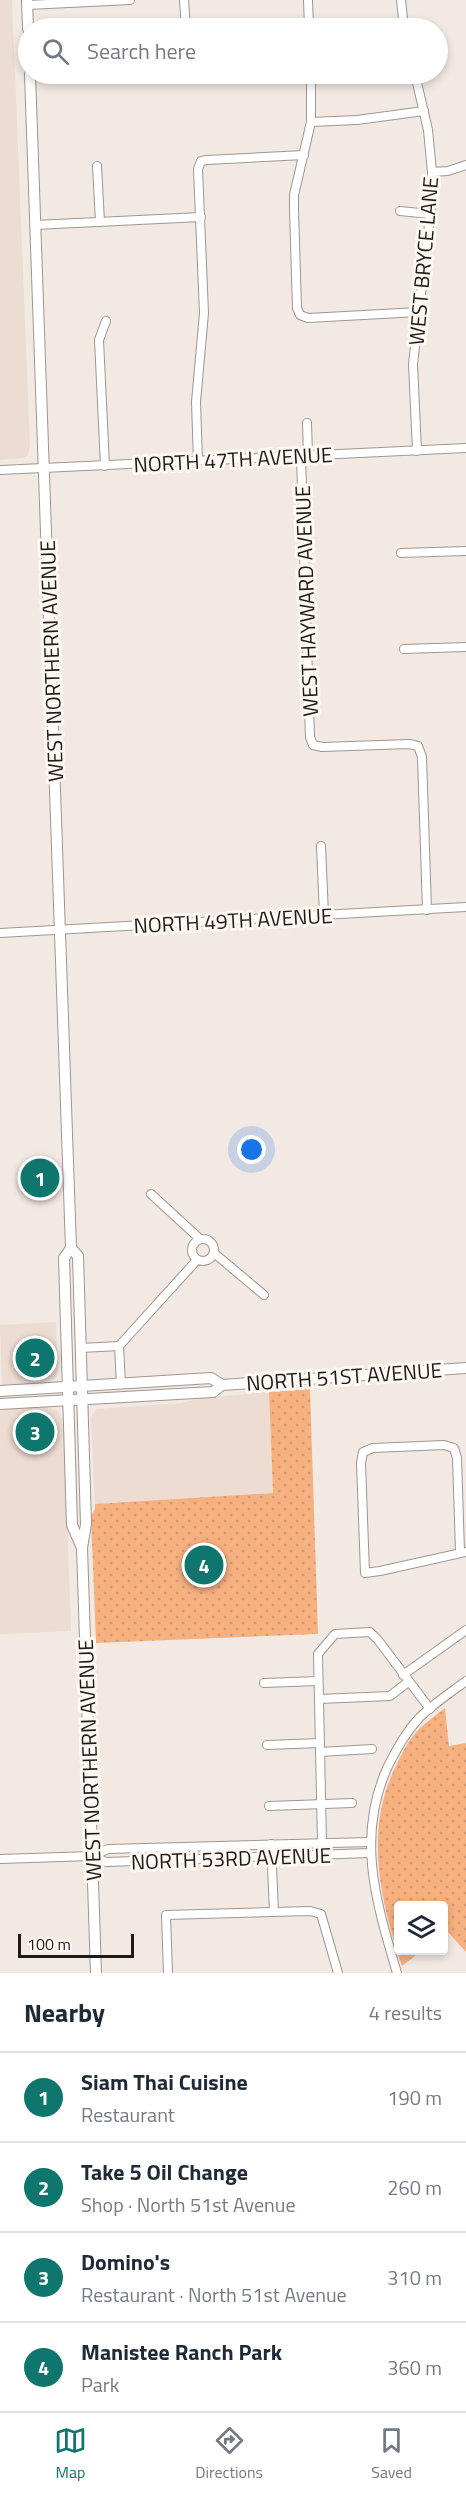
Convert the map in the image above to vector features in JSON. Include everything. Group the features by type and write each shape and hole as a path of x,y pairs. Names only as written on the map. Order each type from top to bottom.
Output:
{"main road":[{"path":"28,2 28,18"},
{"name":"WEST NORTHERN AVENUE","path":"30,84 71,1248 64,1258 72,1525 82,1548"},
{"name":"WEST NORTHERN AVENUE","path":"71,1248 78,1256 83,1400 86,1524 82,1548 96,1973"},
{"name":"NORTH 51ST AVENUE","path":"0,1404 213,1392 222,1385 466,1368"},
{"name":"NORTH 51ST AVENUE","path":"0,1390 68,1388 212,1378 222,1385"}],"street":[{"path":"28,2 130,0"},
{"path":"184,0 185,18"},
{"path":"308,0 309,18"},
{"path":"401,0 403,18"},
{"path":"310,84 311,122 294,195 297,308 300,315 308,318 419,312"},
{"name":"WEST BRYCE LANE","path":"417,84 424,111 432,172 430,214 413,373 417,451"},
{"path":"311,122 357,120 424,111"},
{"path":"198,461 196,402 204,331 198,169 201,162 303,155"},
{"path":"432,172 448,171 466,165"},
{"path":"97,166 100,222"},
{"path":"400,211 430,214"},
{"path":"35,225 201,217"},
{"path":"105,466 99,340 106,321"},
{"name":"WEST HAYWARD AVENUE","path":"307,423 304,456 310,737 313,745 322,747 410,744 418,746 422,757 427,910"},
{"name":"NORTH 47TH AVENUE","path":"0,470 466,448"},
{"path":"401,553 466,551"},
{"path":"404,649 466,647"},
{"path":"321,846 324,915"},
{"name":"NORTH 49TH AVENUE","path":"0,933 466,907"},
{"path":"151,1194 200,1239 211,1242 214,1253 264,1295"},
{"path":"200,1239 192,1247 192,1255 197,1260 208,1261 214,1253"},
{"path":"80,1348 119,1346 197,1260"},
{"path":"119,1346 121,1384"},
{"path":"444,1445 454,1448 457,1458 463,1552 380,1571 365,1572 361,1463 363,1452 373,1448 444,1445"},
{"path":"319,1699 390,1696 406,1678 466,1630"},
{"path":"322,1843 318,1654 335,1634 370,1632 430,1709"},
{"path":"264,1683 318,1681"},
{"path":"397,1973 377,1904 370,1852 375,1802 386,1771 401,1741 430,1709 466,1681"},
{"path":"267,1745 372,1749"},
{"path":"269,1806 352,1803"},
{"name":"NORTH 53RD AVENUE","path":"0,1859 92,1856 108,1849 370,1842"},
{"path":"271,1844 274,1912"},
{"path":"172,1847 173,1860"},
{"name":"NORTH 53RD AVENUE","path":"92,1856 106,1862 370,1852"},
{"path":"168,1973 166,1915 310,1911 321,1914 338,1973"}],"shaded area":[{"path":"0,0 12,0 30,446 28,455 24,458 0,460"},
{"path":"56,1322 58,1372 56,1378 49,1383 2,1385 0,1325"},
{"path":"310,1389 318,1634 96,1643 91,1516 95,1504 273,1493 269,1392"},
{"path":"269,1392 273,1493 95,1504 91,1419 96,1409 182,1403 203,1398"},
{"path":"47,1407 58,1411 64,1424 71,1631 0,1634 0,1409"},
{"path":"445,1708 449,1746 466,1743 466,1952 448,1932 448,1901 394,1901 394,1942 382,1893 378,1844 385,1794 405,1748 420,1728"},
{"path":"398,1955 416,1955 402,1966"}],"place":[{"name":"Siam Thai Cuisine","path":"40,1178"},
{"name":"Take 5 Oil Change","path":"35,1358"},
{"name":"Domino's","path":"35,1432"},
{"name":"Manistee Ranch Park","path":"204,1565"}]}
